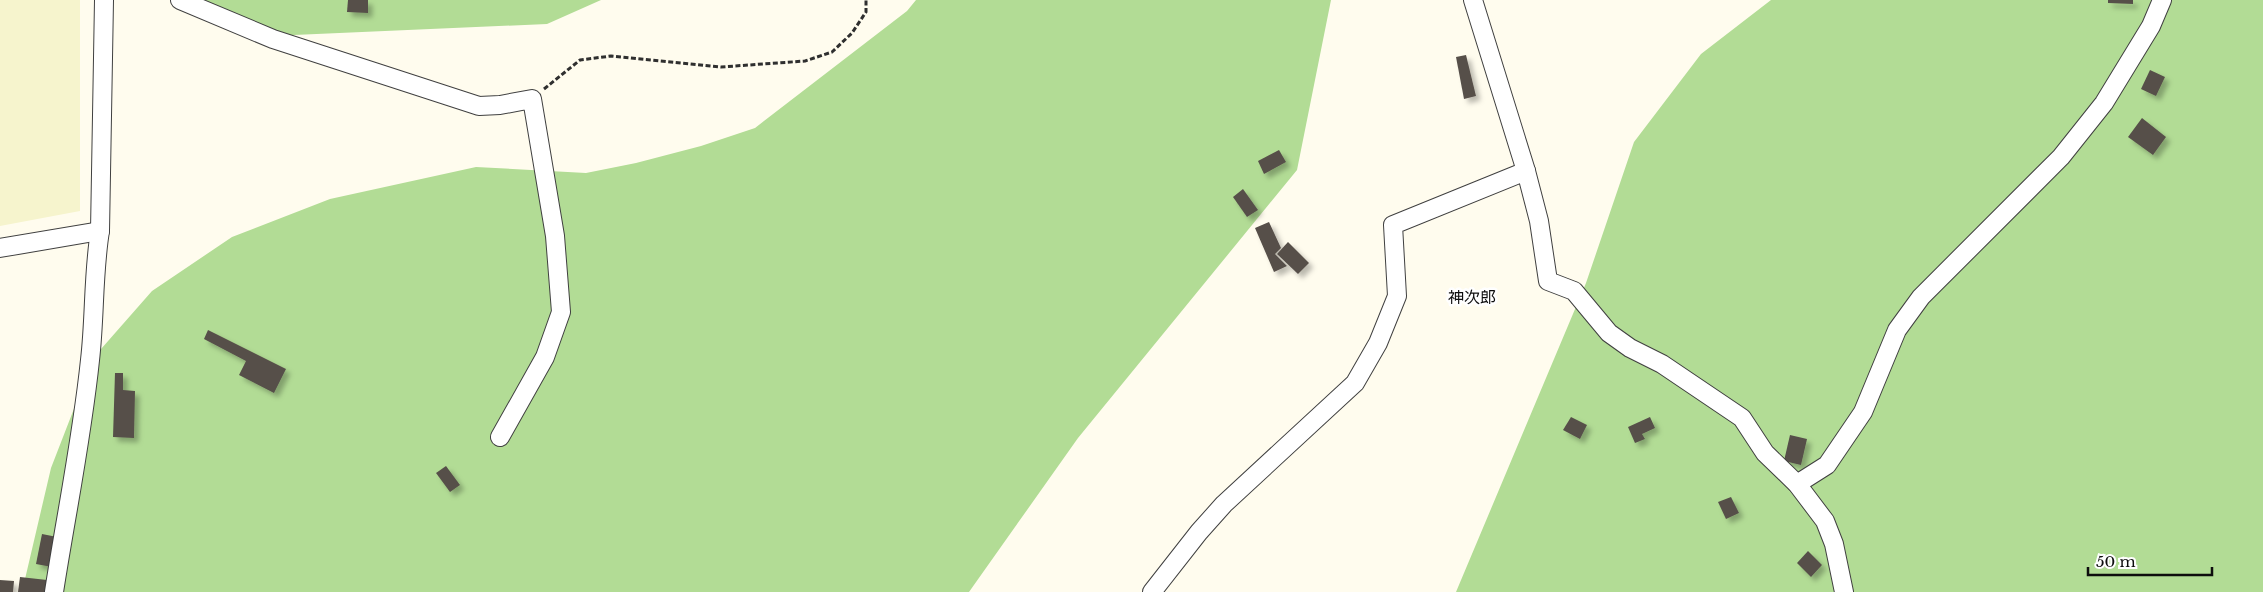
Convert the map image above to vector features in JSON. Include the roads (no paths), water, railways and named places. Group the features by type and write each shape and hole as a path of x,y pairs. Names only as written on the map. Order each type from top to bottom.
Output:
{"street":[{"path":"54,592 80,444 90,359 96,256 100,231 104,0"},
{"path":"180,0 273,39 479,106 500,105 532,99 555,236 561,312 545,357 500,436"},
{"path":"1473,0 1526,171 1539,221 1548,280 1574,291 1609,333 1630,348 1662,364 1742,418 1765,453 1796,484 1825,521 1834,544 1844,592"},
{"path":"1796,484 1827,465 1863,412 1897,330 1911,309 1953,264 2060,157 2104,103 2151,26 2162,0"},
{"path":"1152,592 1198,532 1224,504 1355,383 1378,343 1397,296 1393,225 1526,171"},
{"path":"0,248 100,231"}],"district":[{"name":"神次郎","path":"1472,297"}]}
